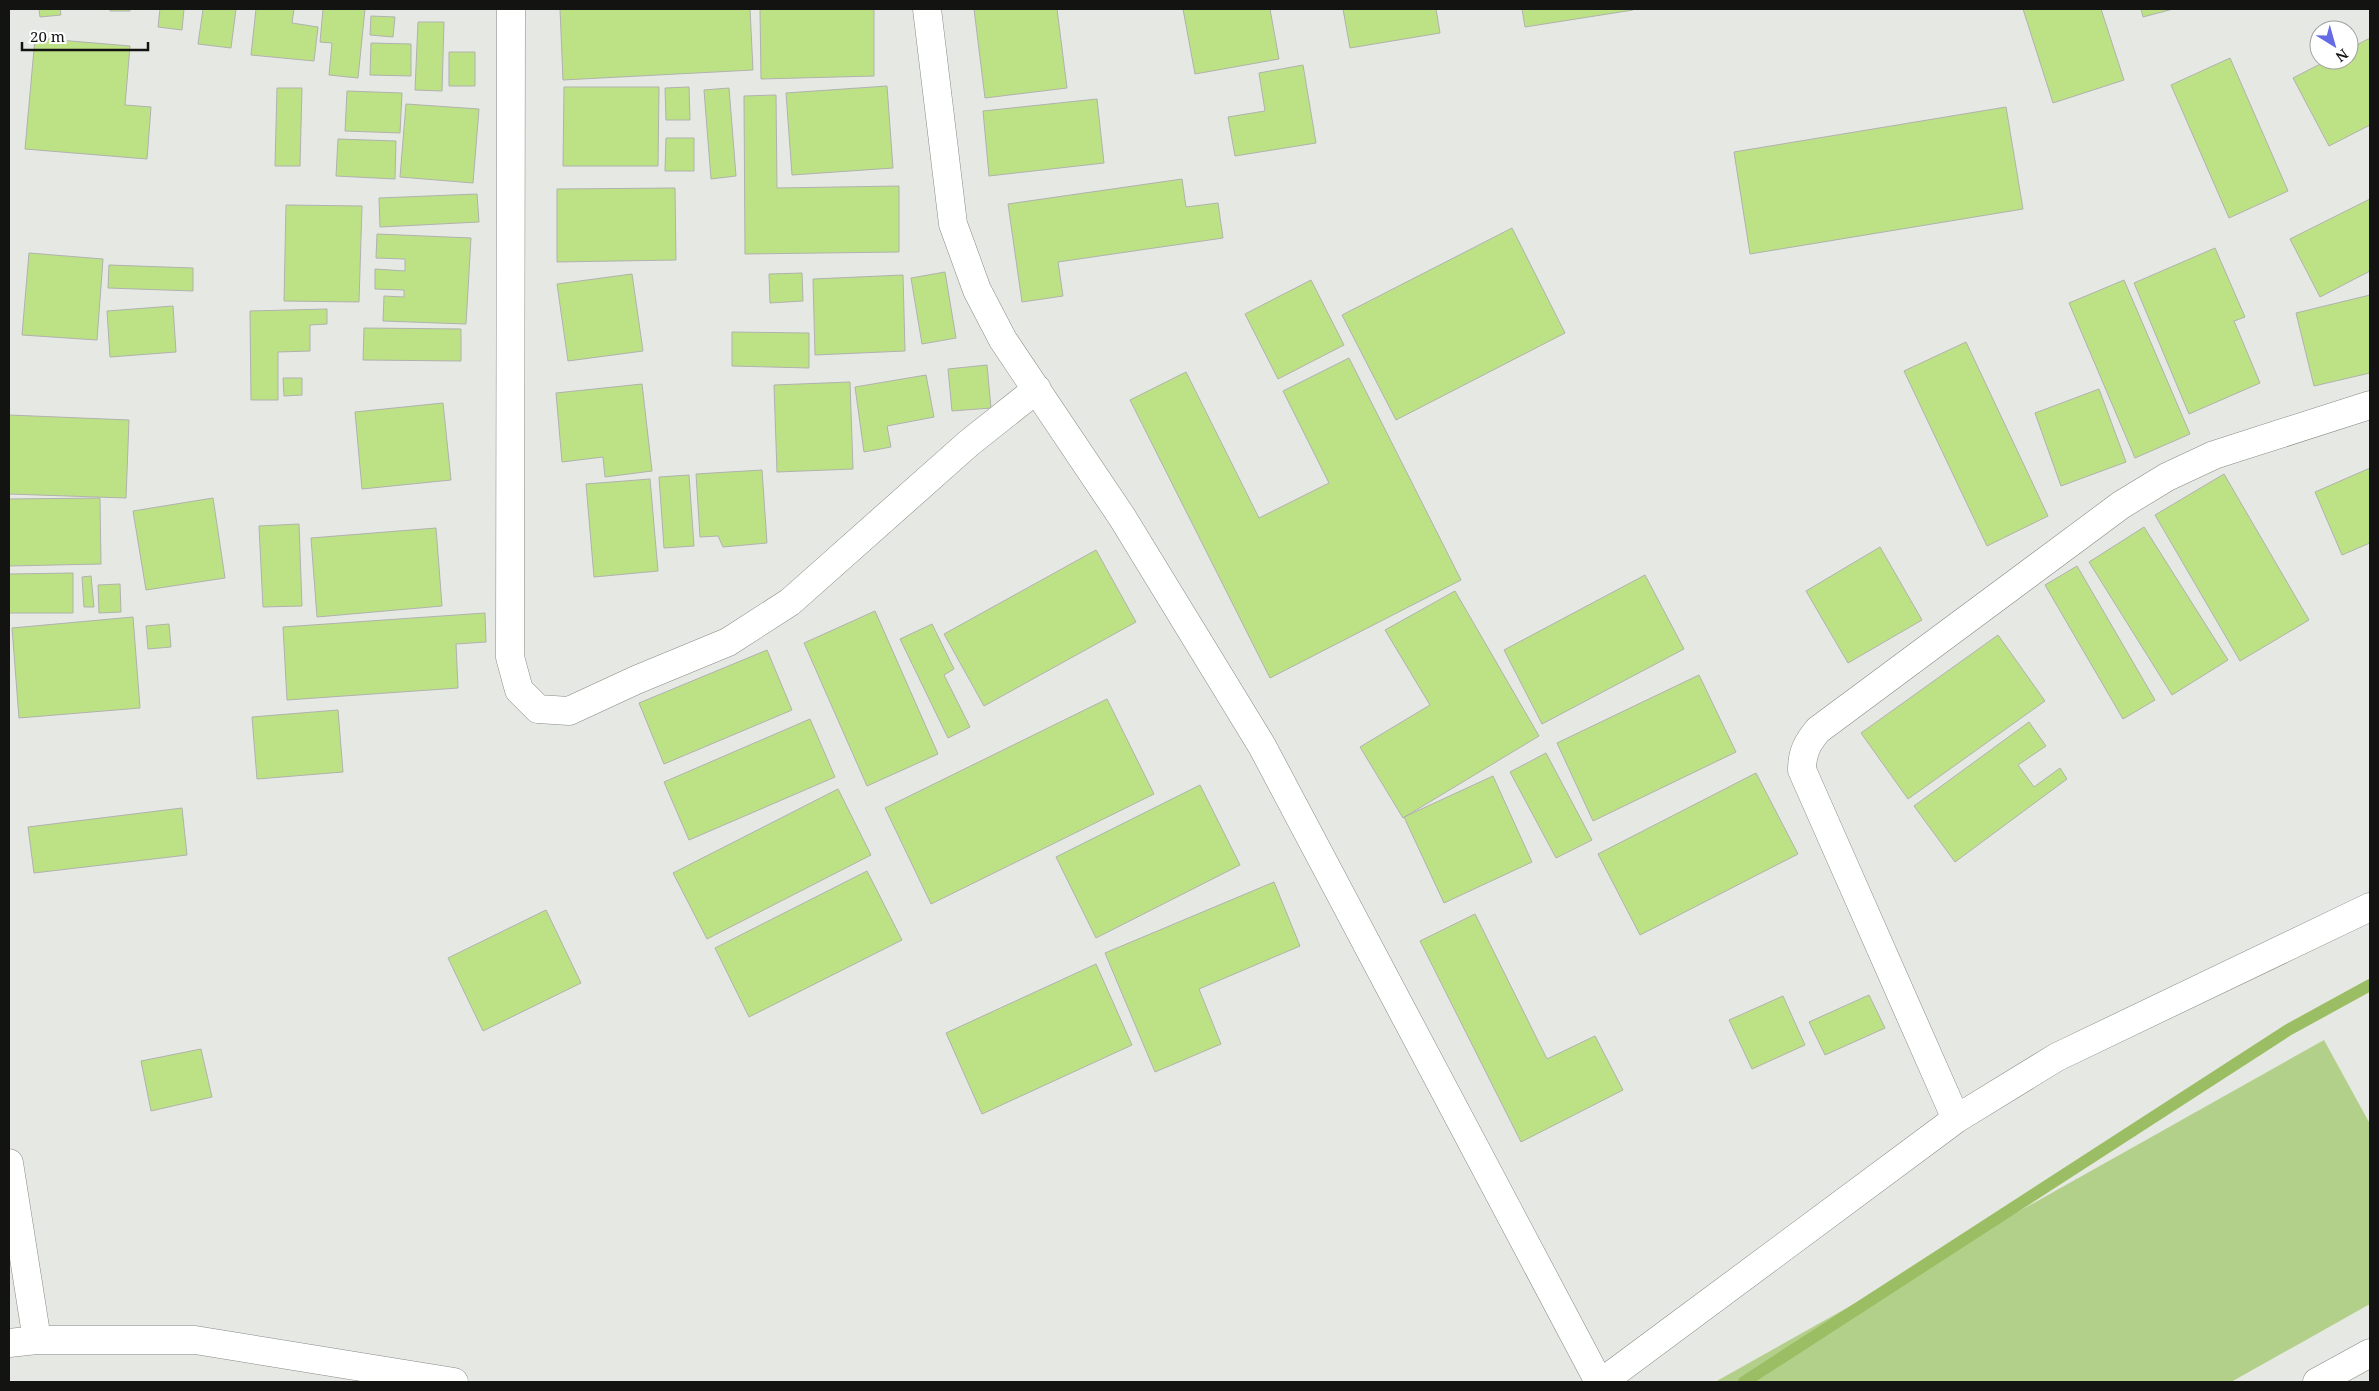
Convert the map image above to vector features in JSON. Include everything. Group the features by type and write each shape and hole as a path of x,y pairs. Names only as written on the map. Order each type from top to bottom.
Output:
{"street":[{"path":"511,9 510,657 519,690 538,709 569,711 636,680 728,642 790,602 969,443 1037,389"},
{"path":"927,9 953,224 986,306 1003,340 1122,517 1262,746 1600,1382 1956,1119 2057,1057 2370,907"},
{"path":"1956,1119 1802,770 1802,756 1808,742 1818,730 2121,504 2167,477 2214,455 2370,406"},
{"path":"9,1164 37,1340"},
{"path":"9,1343 37,1340 194,1340 454,1382"},
{"path":"2317,1382 2370,1354"}],"green space":[{"path":"2324,1040 2370,1124 2370,1304 2231,1382 1715,1382"}],"building":[{"path":"39,9 60,9 61,15 40,17"},
{"path":"110,9 130,9 130,11 110,11"},
{"path":"160,9 184,9 182,30 158,27"},
{"path":"203,9 236,9 231,48 198,44"},
{"path":"256,9 294,9 292,23 318,27 314,61 251,55"},
{"path":"323,9 365,9 358,78 329,75 332,43 320,42"},
{"path":"560,9 750,9 753,70 563,80"},
{"path":"760,9 874,9 874,76 761,79"},
{"path":"974,9 1057,9 1067,88 985,98"},
{"path":"1183,9 1270,9 1279,59 1195,74"},
{"path":"1343,9 1436,9 1440,33 1350,48"},
{"path":"1522,9 1633,9 1633,10 1525,27"},
{"path":"2023,9 2101,9 2124,80 2053,103"},
{"path":"2141,9 2173,9 2143,17"},
{"path":"371,16 395,17 393,37 370,35"},
{"path":"418,22 444,22 442,91 415,90"},
{"path":"35,38 130,46 125,105 151,107 147,159 25,149"},
{"path":"2370,38 2370,125 2329,146 2293,78 2309,70 2359,70 2359,44"},
{"path":"371,43 411,44 411,76 370,75"},
{"path":"449,52 475,52 475,86 449,86"},
{"path":"2230,58 2288,191 2229,218 2171,85"},
{"path":"1303,65 1316,143 1235,156 1228,117 1265,111 1259,73"},
{"path":"887,86 893,168 792,175 786,93"},
{"path":"564,87 659,87 658,166 563,166"},
{"path":"689,87 690,120 666,120 665,88"},
{"path":"277,88 302,88 300,166 275,166"},
{"path":"729,88 736,176 711,179 704,90"},
{"path":"347,91 402,93 400,133 345,131"},
{"path":"776,95 777,188 899,186 899,252 745,254 744,96"},
{"path":"1097,99 1104,163 989,176 983,111"},
{"path":"406,104 479,109 473,183 400,177"},
{"path":"2006,107 2023,209 1750,254 1734,152"},
{"path":"666,138 694,138 694,171 665,171"},
{"path":"338,139 396,141 395,179 336,176"},
{"path":"1182,179 1186,207 1218,203 1223,238 1058,262 1063,296 1022,302 1008,204"},
{"path":"675,188 676,260 557,262 557,189"},
{"path":"477,194 479,222 380,227 379,198"},
{"path":"2370,199 2370,271 2320,297 2290,239"},
{"path":"286,205 362,206 359,302 284,301"},
{"path":"1512,228 1565,333 1396,420 1342,315"},
{"path":"377,234 471,238 466,324 383,321 384,296 404,297 404,290 375,289 375,269 405,271 405,259 376,258"},
{"path":"2215,248 2245,317 2234,321 2260,383 2189,414 2134,283"},
{"path":"29,253 103,259 97,340 22,335"},
{"path":"109,265 193,268 193,291 108,288"},
{"path":"945,272 956,338 922,344 911,278"},
{"path":"802,273 803,301 770,303 769,274"},
{"path":"632,274 643,351 568,361 557,284"},
{"path":"903,275 905,351 815,355 813,279"},
{"path":"1311,280 1344,345 1278,379 1245,314"},
{"path":"2124,280 2190,434 2135,458 2069,303"},
{"path":"2370,295 2370,373 2314,386 2296,313"},
{"path":"173,306 176,352 110,357 107,311"},
{"path":"327,309 327,324 310,325 310,351 278,352 278,400 251,400 250,311"},
{"path":"364,328 461,329 461,361 363,360"},
{"path":"732,332 809,333 809,368 732,366"},
{"path":"1966,342 2048,516 1987,546 1904,371"},
{"path":"1349,358 1461,580 1270,678 1130,400 1186,372 1259,518 1329,483 1283,391"},
{"path":"987,365 991,408 952,411 948,369"},
{"path":"926,375 934,417 887,426 891,447 864,452 855,387"},
{"path":"283,378 302,378 302,395 284,396"},
{"path":"850,382 853,469 777,472 774,385"},
{"path":"642,384 652,471 605,477 603,457 562,462 556,393"},
{"path":"2099,389 2126,462 2061,486 2035,413"},
{"path":"443,403 451,480 362,489 355,412"},
{"path":"9,415 129,420 126,498 9,494"},
{"path":"2370,468 2370,543 2342,555 2315,492"},
{"path":"762,470 767,543 723,547 718,536 700,537 696,474"},
{"path":"2224,474 2309,620 2240,661 2155,515"},
{"path":"689,475 694,546 664,548 659,477"},
{"path":"650,479 658,571 594,577 586,484"},
{"path":"100,498 101,564 9,566 9,499"},
{"path":"213,498 225,578 146,590 133,511"},
{"path":"299,524 302,606 263,607 259,526"},
{"path":"2144,527 2228,660 2172,695 2089,562"},
{"path":"436,528 442,606 317,617 311,538"},
{"path":"1880,547 1922,620 1848,663 1806,591"},
{"path":"1096,550 1136,622 984,706 944,634"},
{"path":"2077,566 2155,700 2123,719 2045,585"},
{"path":"73,573 73,613 9,613 9,574"},
{"path":"1645,575 1684,649 1542,724 1504,650"},
{"path":"91,576 94,607 84,607 82,577"},
{"path":"120,584 121,612 99,613 98,585"},
{"path":"1455,591 1539,736 1403,818 1360,747 1430,705 1385,630"},
{"path":"875,611 938,754 867,786 804,643"},
{"path":"485,613 486,642 456,644 458,688 287,700 283,627"},
{"path":"133,617 140,708 19,718 12,628"},
{"path":"169,624 171,647 148,649 146,626"},
{"path":"932,624 954,669 944,675 970,727 948,738 900,639"},
{"path":"1998,635 2045,701 1908,799 1861,733"},
{"path":"767,650 792,710 664,764 639,703"},
{"path":"1699,675 1736,752 1593,821 1557,743"},
{"path":"1107,699 1154,794 931,904 885,808"},
{"path":"338,710 343,772 257,779 252,717"},
{"path":"810,719 835,777 689,840 664,782"},
{"path":"2029,722 2046,746 2018,765 2034,787 2060,768 2067,779 1955,862 1914,806"},
{"path":"1546,753 1592,840 1556,858 1510,772"},
{"path":"1756,773 1798,854 1640,935 1598,854"},
{"path":"1493,776 1532,862 1444,903 1404,817"},
{"path":"1200,785 1240,865 1096,938 1056,857"},
{"path":"838,789 871,855 707,939 673,873"},
{"path":"182,808 187,855 34,873 28,827"},
{"path":"867,871 902,940 749,1017 715,948"},
{"path":"1274,882 1300,946 1199,989 1221,1044 1155,1072 1105,953"},
{"path":"546,910 581,983 483,1031 448,958"},
{"path":"1475,914 1547,1059 1595,1036 1623,1090 1521,1142 1420,941"},
{"path":"1096,964 1132,1045 982,1114 946,1033"},
{"path":"1869,995 1885,1028 1825,1055 1809,1022"},
{"path":"1783,996 1805,1045 1752,1069 1729,1020"},
{"path":"201,1049 212,1097 151,1111 141,1061"}],"waterway":[{"path":"1744,1382 2288,1030 2370,985"}]}
